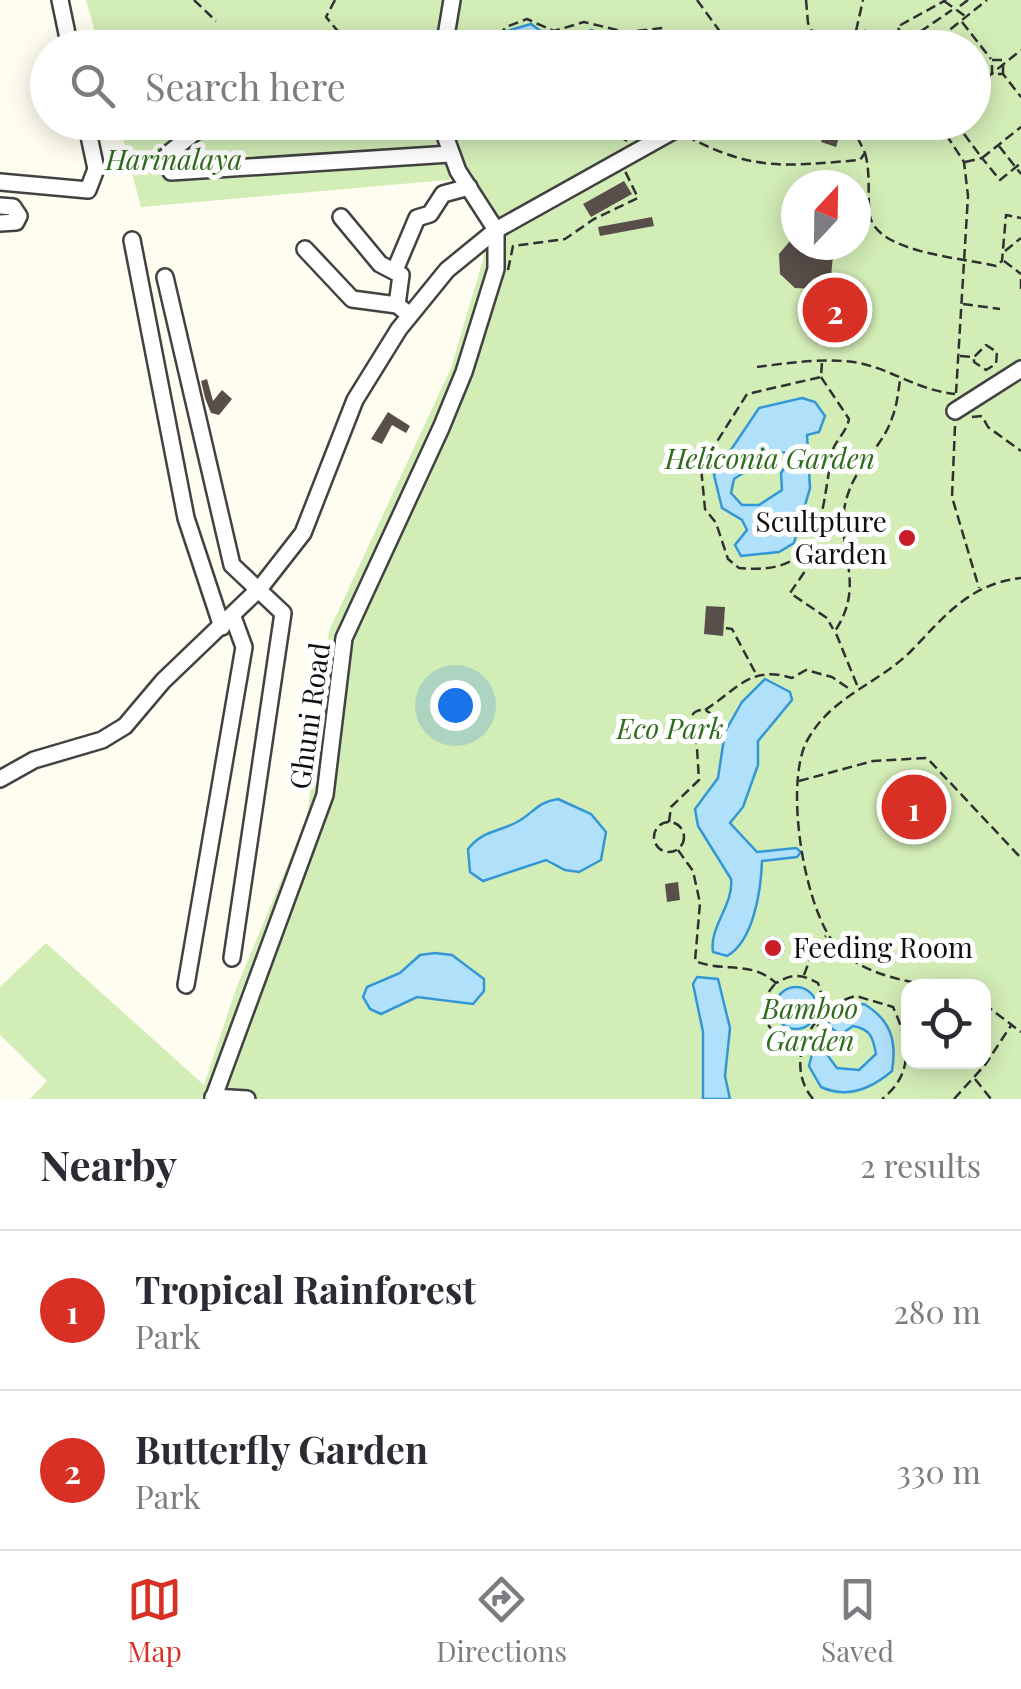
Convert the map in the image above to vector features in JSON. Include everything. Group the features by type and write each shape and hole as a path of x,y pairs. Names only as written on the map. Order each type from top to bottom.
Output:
{"street":[{"path":"60,0 66,30"},
{"path":"447,30 452,0"},
{"path":"0,182 88,190 96,170 90,140"},
{"path":"185,140 169,153 171,172 450,154"},
{"path":"446,140 450,154 496,230"},
{"path":"0,779 34,760 102,740 126,726 162,681 259,590 303,532 349,411 403,310 496,230 658,140"},
{"path":"395,270 417,218 430,214 443,194 469,187"},
{"path":"0,206 13,207 19,216 16,222 0,223"},
{"path":"340,217 380,264 395,270 402,281 403,310"},
{"name":"Ghuni Road","path":"213,1098 322,809 344,638 447,414 496,268 496,230"},
{"path":"132,240 186,518 244,647 186,985"},
{"path":"305,248 352,299 403,310"},
{"path":"164,277 232,565 281,608 283,617 232,958"},
{"path":"955,414 1018,374"},
{"path":"213,1098 247,1099"}],"path":[{"path":"194,0 216,20"},
{"path":"335,0 326,17 337,30"},
{"path":"698,0 719,30"},
{"path":"806,0 812,30"},
{"path":"857,30 862,0"},
{"path":"900,30 898,27 945,0 952,10"},
{"path":"923,30 968,0"},
{"path":"950,30 987,0"},
{"path":"958,7 966,17"},
{"path":"946,14 956,25"},
{"path":"504,30 527,19 552,30"},
{"path":"961,21 968,30"},
{"path":"557,30 584,22 618,30"},
{"path":"992,73 1021,50"},
{"path":"992,73 992,60 1005,63"},
{"path":"1002,74 1005,63"},
{"path":"992,73 1002,74 1021,97"},
{"path":"964,162 982,158 1021,127"},
{"path":"626,140 642,149"},
{"path":"696,140 739,160 765,166 860,160 865,153"},
{"path":"859,140 865,153 871,220 881,236 932,254 996,266 1002,261 1006,215 1021,218"},
{"path":"758,367 859,363 925,391 956,394 968,196 964,162 950,140"},
{"path":"968,140 1000,180 1021,163"},
{"path":"998,145 1021,174"},
{"path":"496,268 511,270 512,246 565,239 594,218 638,198 618,162"},
{"path":"1003,252 1021,238"},
{"path":"1002,261 1021,277 1021,289"},
{"path":"962,304 1000,309"},
{"path":"958,356 974,357 986,370 996,364 997,352 986,344 974,357"},
{"path":"822,362 821,377 849,419 846,433 832,449 810,564 790,593 827,618 858,686"},
{"path":"814,543 784,567 739,568 728,560 716,523 705,509 700,467 746,394 821,377"},
{"path":"834,631 852,598 852,566 841,542 848,493 892,421 900,380"},
{"path":"979,588 952,497 955,414 982,416 988,427 1021,451"},
{"path":"904,979 869,969 842,952 828,935 811,895 797,782 806,741 830,706 910,653 948,609 979,588 1021,578"},
{"path":"726,628 732,629 755,674"},
{"path":"670,822 671,807 699,780 696,732 690,718 755,674 770,672 792,678 806,670 832,677 852,691"},
{"path":"696,732 708,733 714,726 714,718 704,710"},
{"path":"797,782 873,761 927,758 1021,858"},
{"path":"670,822 684,832 678,850"},
{"path":"670,822 657,828 654,842 664,852 678,850"},
{"path":"678,850 693,871 700,903 695,960 731,969 757,968 776,983"},
{"path":"804,976 816,943 828,935"},
{"path":"807,1038 779,1038 766,1024 763,1006 776,983 804,976 818,983 826,1009"},
{"path":"814,1099 799,1072 807,1038 826,1009 856,996 893,1006 901,1029"},
{"path":"991,1009 1021,1032"},
{"path":"816,1024 844,1044"},
{"path":"954,1099 1012,1024"},
{"path":"882,1099 903,1076 904,1069"},
{"path":"974,1078 991,1099"}],"green space":[{"name":"Eco Park","path":"86,0 1021,0 1021,1099 30,1099 47,1081 0,1035 0,987 46,943 204,1085 236,989 307,818 329,631 451,368 483,260 484,222 458,179 141,207 123,140 991,140 991,30 94,30"}],"water":[{"path":"531,24 540,30 511,30"},
{"path":"802,398 815,402 825,416 819,432 807,435 810,488 794,543 779,552 741,556 735,545 747,530 742,520 722,508 714,475 759,408","holes":["758,450 788,453 790,460 781,473 782,490 759,505 742,505 731,493 734,479 748,470"]},
{"path":"765,679 790,692 792,700 758,741 758,765 743,807 730,823 757,852 796,848 801,852 797,857 762,861 750,927 727,956 713,952 713,942 729,898 731,879 698,826 695,809 718,778 725,732 742,702"},
{"path":"558,799 591,814 606,832 601,860 579,872 546,860 483,881 470,872 468,849 474,843"},
{"path":"420,955 452,955 484,979 484,991 473,1004 417,997 381,1014 370,1009 363,997 367,987 400,973"},
{"path":"697,977 718,979 730,1028 725,1076 730,1099 703,1099 703,1032 693,984"},
{"path":"796,987 811,993 817,1008 811,1023 796,1029 781,1023 775,1008 781,993"},
{"path":"864,1004 890,1032 894,1050 892,1071 858,1090 840,1092 821,1087 809,1066 817,1034 835,1043 828,1056 837,1068 859,1070 876,1054 864,1029 853,1026 840,1035 829,1026 828,1019 847,1006"}],"building":[{"path":"822,140 838,140 836,147"},
{"path":"624,181 632,194 591,217 583,204"},
{"path":"652,217 654,226 600,236 598,227"},
{"path":"781,252 781,260 833,260 831,276 815,289 795,288 780,274"},
{"path":"207,379 213,401 222,390 232,399 219,415 211,413 205,398 201,381"},
{"path":"388,412 410,426 406,433 392,425 382,444 371,439"},
{"path":"706,606 725,607 723,636 704,634"},
{"path":"678,882 680,900 667,902 665,884"},
{"name":"Feeding Room","path":"773,936 785,948 773,960 761,948"}],"place":[{"name":"Butterfly Garden","path":"835,310"},
{"name":"Scultpture Garden","path":"907,538"},
{"name":"Tropical Rainforest","path":"914,807"},
{"name":"Feeding Room","path":"773,948"}],"park label":[{"name":"Harinalaya","path":"174,160"},
{"name":"Heliconia Garden","path":"770,459"},
{"name":"Bamboo Garden","path":"810,1025"}]}
